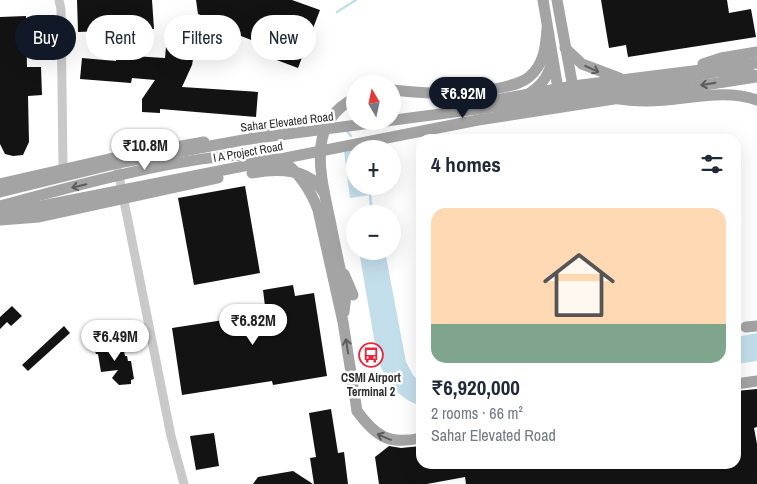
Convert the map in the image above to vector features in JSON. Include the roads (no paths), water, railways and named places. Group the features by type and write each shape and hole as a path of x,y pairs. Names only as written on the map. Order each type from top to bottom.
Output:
{"main road":[{"path":"543,0 561,107"},
{"path":"557,0 576,105"},
{"path":"401,91 445,95 486,91 519,83 530,77 544,56 547,28"},
{"path":"565,48 582,64 624,80"},
{"path":"678,73 722,58 757,52"},
{"path":"529,94 540,86 546,78 552,58"},
{"path":"401,116 573,86 757,63"},
{"name":"Sahar Elevated Road","path":"0,192 118,163 243,140 584,95 716,72 743,72 757,76"},
{"name":"I A Project Road","path":"0,214 478,120 757,76"},
{"path":"584,95 645,101 708,95 745,96 757,100"},
{"path":"343,322 346,295 320,169 321,143 330,118 346,102"},
{"path":"0,184 62,168 282,129 346,126"},
{"path":"0,206 113,177 213,158 268,157 281,161 312,193 318,210 343,322 358,411 367,425 385,438 406,442 416,439"},
{"path":"0,220 39,216 218,178 266,170 284,170 307,176 318,183 329,202 343,271 353,295"},
{"path":"741,383 757,381"}],"street":[{"path":"59,0 61,9 62,168"},
{"path":"116,158 170,436 184,484"}],"water":[{"path":"344,151 346,151 346,167"},
{"path":"350,195 369,195 350,198"},
{"path":"361,260 387,260 406,362 416,378 416,404 398,393 383,372"},
{"path":"757,333 757,361 741,363 741,336"}],"waterway":[{"path":"337,12 356,0"},
{"path":"347,131 351,136"},
{"path":"370,195 371,205"}],"place":[{"name":"CSMI Airport Terminal 2","path":"371,355"}]}
